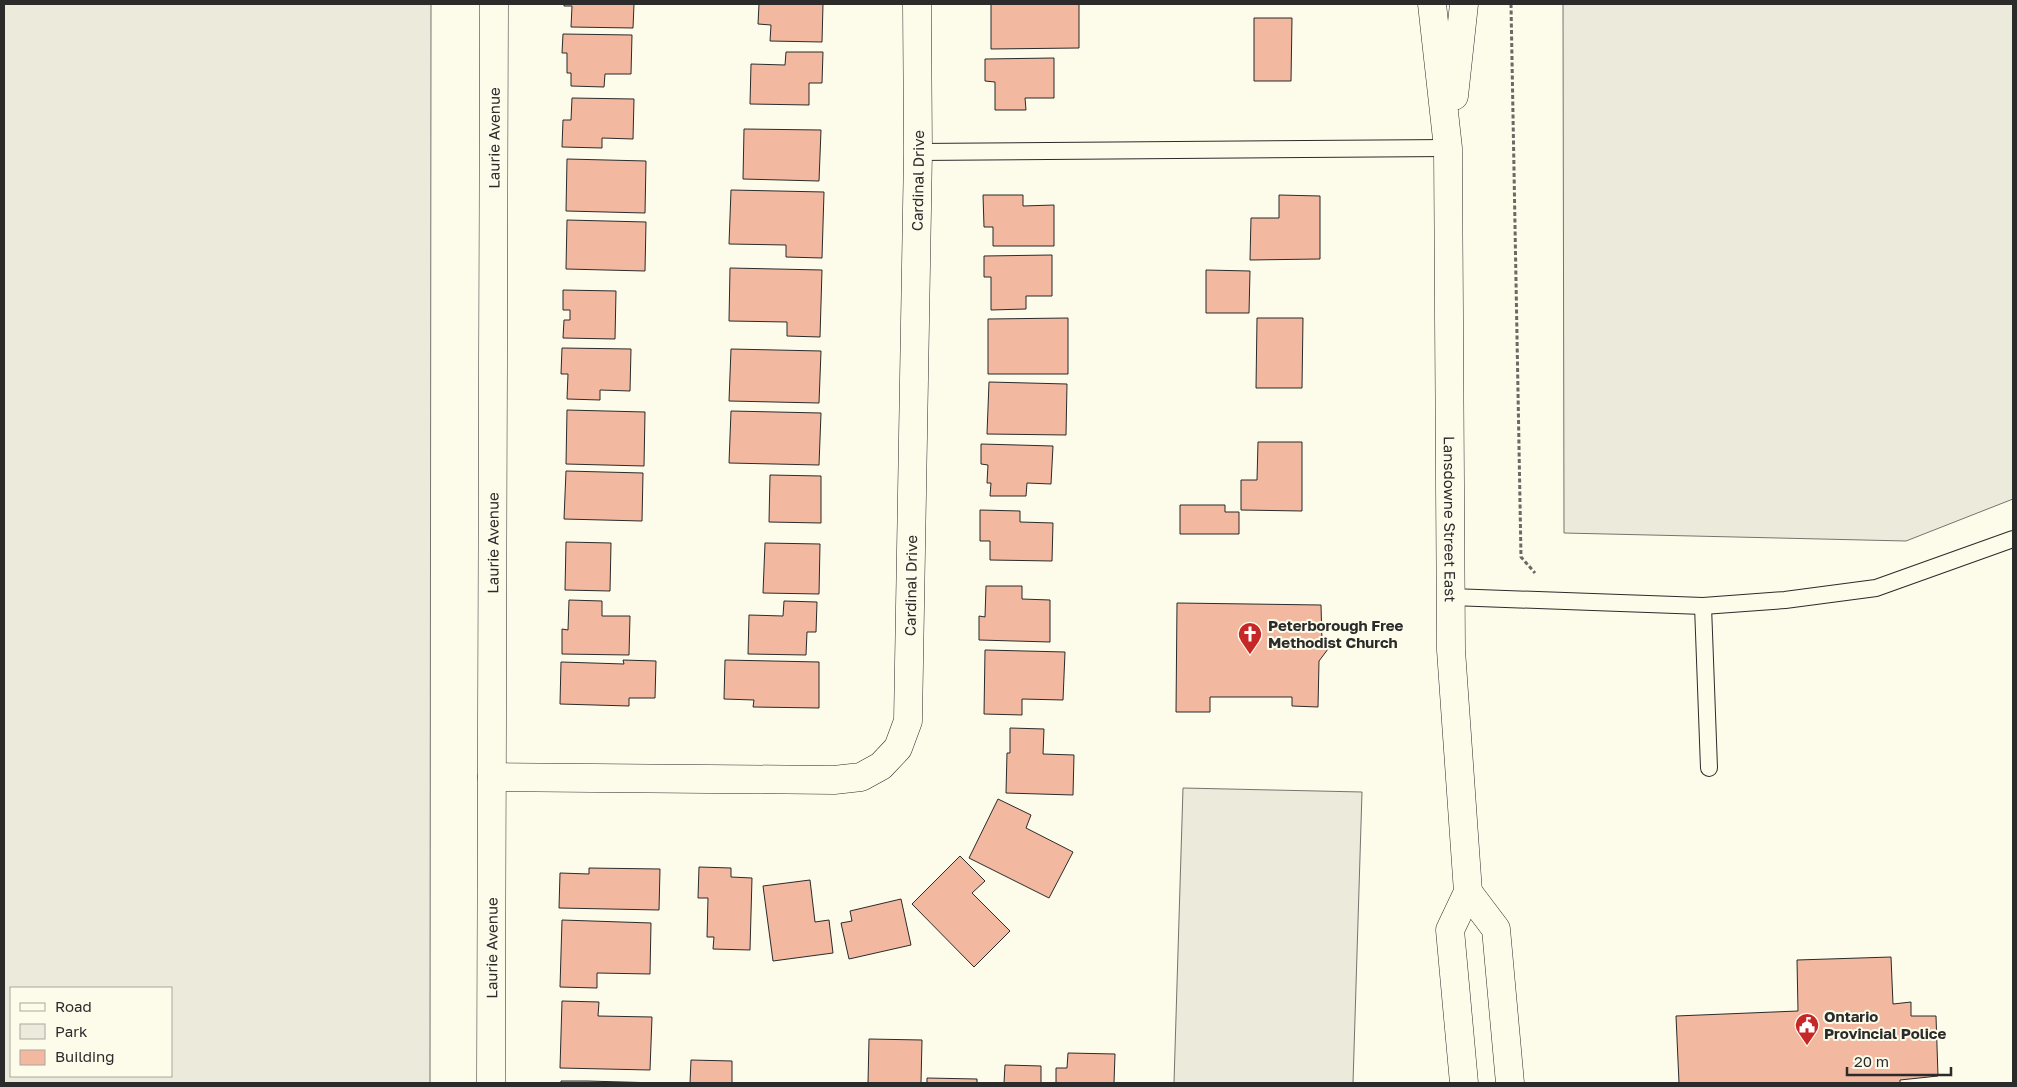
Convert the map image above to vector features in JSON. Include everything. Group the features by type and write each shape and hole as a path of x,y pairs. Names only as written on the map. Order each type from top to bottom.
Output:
{"street":[{"name":"Laurie Avenue","path":"491,1083 494,4"},
{"name":"Cardinal Drive","path":"492,777 834,780 860,777 881,766 898,748 908,720 918,152 917,4"},
{"name":"Lansdowne Street East","path":"1432,4 1448,148 1451,650 1468,892 1450,930 1464,1083"},
{"name":"Lansdowne Street East","path":"1448,148 1464,4"},
{"path":"1468,892 1496,929 1510,1083"}],"lane":[{"path":"918,152 1448,148"},
{"path":"1451,597 1703,606 1784,600 1876,588 1960,556 2013,539"},
{"path":"1703,606 1709,768"}],"path":[{"path":"1511,4 1521,557 1542,580 1545,600"}],"green space":[{"path":"4,4 431,4 430,1083 4,1083"},
{"path":"1563,4 2013,4 2013,499 1906,541 1564,533"}],"shaded area":[{"path":"1183,788 1362,792 1353,1083 1174,1083"}],"building":[{"path":"564,4 634,4 633,28 571,27 572,6 564,6"},
{"path":"759,4 823,4 822,42 770,41 771,25 758,24"},
{"path":"991,4 1079,4 1079,48 991,49"},
{"path":"1254,18 1292,18 1291,81 1254,81"},
{"path":"563,34 632,35 631,74 605,74 604,87 571,86 571,73 567,73 567,53 562,53"},
{"path":"786,52 823,52 822,83 809,83 809,105 750,104 751,64 785,65"},
{"path":"1054,58 1054,98 1025,98 1026,110 995,110 995,82 985,81 985,59"},
{"path":"572,98 634,99 633,139 602,138 602,148 562,147 563,120 571,120"},
{"path":"744,129 821,130 819,181 743,179"},
{"path":"567,159 646,161 645,213 566,211"},
{"path":"731,190 824,192 822,258 786,257 786,245 729,244"},
{"path":"983,195 1023,195 1023,206 1054,205 1054,246 993,246 993,227 984,227"},
{"path":"1279,195 1320,196 1320,259 1250,260 1251,218 1279,218"},
{"path":"567,220 646,222 645,271 566,269"},
{"path":"1052,255 1052,296 1026,296 1026,309 991,310 991,277 984,277 984,256"},
{"path":"730,268 822,270 820,337 787,336 787,322 729,321"},
{"path":"1206,270 1250,271 1249,313 1206,313"},
{"path":"563,290 616,291 615,339 563,338 564,320 570,320 570,310 563,310"},
{"path":"1068,318 1068,374 988,374 988,319"},
{"path":"1257,318 1303,318 1302,388 1256,388"},
{"path":"562,348 631,349 630,391 600,390 600,400 567,399 568,374 561,374"},
{"path":"731,349 821,351 819,403 729,401"},
{"path":"989,382 1067,384 1066,435 987,434"},
{"path":"567,410 645,412 644,466 566,464"},
{"path":"731,411 821,413 819,465 729,463"},
{"path":"1258,442 1302,442 1302,511 1241,510 1241,480 1257,480"},
{"path":"981,444 1053,446 1051,484 1027,483 1026,496 990,496 991,483 987,483 988,465 981,464"},
{"path":"566,471 643,473 642,521 564,519"},
{"path":"770,475 821,476 821,523 769,522"},
{"path":"1180,505 1225,505 1225,512 1239,512 1239,534 1180,534"},
{"path":"980,510 1020,511 1020,522 1053,523 1052,561 990,560 990,541 980,541"},
{"path":"566,542 611,543 610,591 565,590"},
{"path":"765,543 820,544 819,594 763,593"},
{"path":"986,586 1022,586 1022,599 1050,600 1050,642 979,640 979,616 985,617"},
{"path":"569,600 602,601 602,616 630,616 629,655 562,654 562,629 568,630"},
{"path":"784,601 817,602 816,632 807,632 806,655 748,654 749,615 783,616"},
{"name":"Peterborough Free Methodist Church","path":"1177,603 1321,605 1322,642 1328,649 1319,661 1318,707 1292,706 1292,697 1210,697 1210,712 1176,712"},
{"path":"985,650 1065,652 1063,700 1022,699 1022,715 984,714"},
{"path":"623,660 656,661 655,698 629,698 629,706 560,704 561,662 624,664"},
{"path":"725,660 819,662 819,708 753,707 754,700 724,699"},
{"path":"1010,728 1044,729 1043,754 1074,755 1073,795 1006,793 1007,753 1010,753"},
{"path":"998,799 1031,815 1026,828 1073,852 1049,898 969,858"},
{"path":"960,856 985,881 972,893 1010,931 974,967 912,904"},
{"path":"699,867 731,868 731,877 752,878 750,950 713,949 714,937 707,937 708,898 698,898"},
{"path":"589,868 660,869 659,910 559,908 560,873 589,874"},
{"path":"810,880 815,922 829,920 833,953 773,961 763,886"},
{"path":"901,899 911,945 849,959 841,923 852,921 850,911"},
{"path":"562,920 651,923 650,974 597,973 597,988 560,987"},
{"name":"Ontario Provincial Police","path":"1891,957 1893,1004 1911,1002 1911,1016 1936,1016 1938,1076 1900,1080 1900,1083 1679,1083 1676,1016 1798,1011 1797,960"},
{"path":"562,1001 599,1002 598,1016 652,1017 650,1070 560,1068"},
{"path":"869,1039 922,1040 921,1083 868,1083"},
{"path":"1068,1053 1115,1054 1114,1083 1056,1083 1056,1068 1067,1068"},
{"path":"691,1060 732,1061 732,1083 690,1083"},
{"path":"1005,1065 1041,1066 1041,1083 1004,1083"},
{"path":"927,1078 977,1079 977,1083 927,1083"},
{"path":"561,1081 587,1081 659,1083 561,1083"}],"place":[{"name":"Peterborough Free Methodist Church","path":"1250,655"},
{"name":"Ontario Provincial Police","path":"1807,1046"}]}
